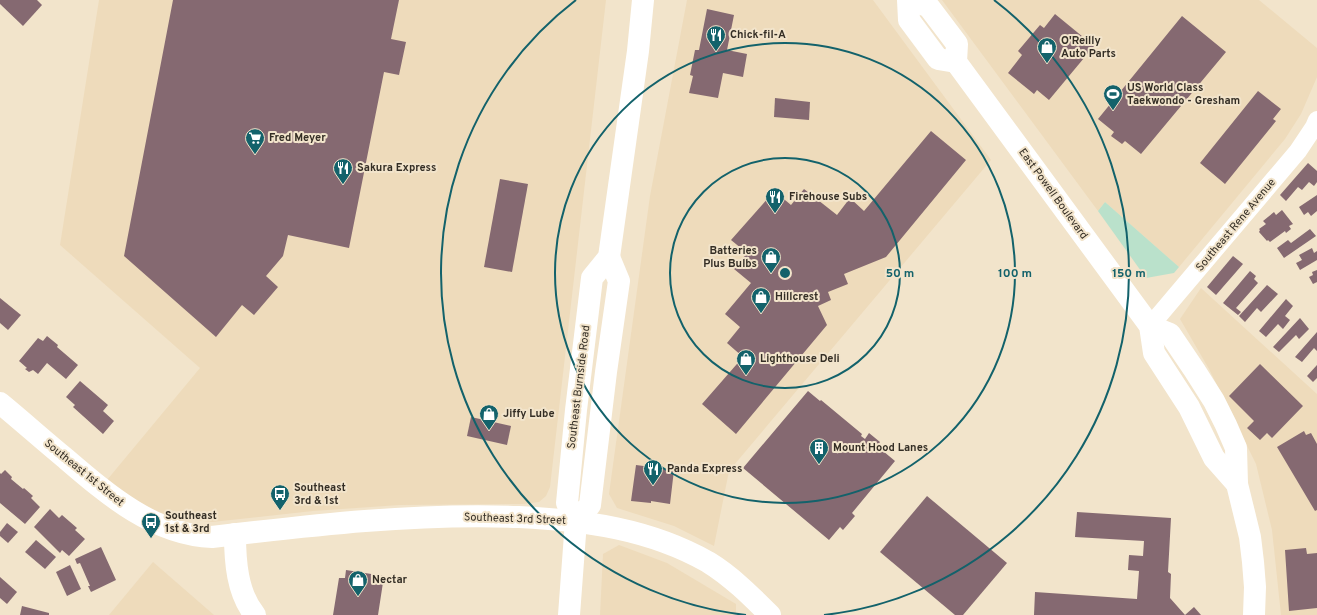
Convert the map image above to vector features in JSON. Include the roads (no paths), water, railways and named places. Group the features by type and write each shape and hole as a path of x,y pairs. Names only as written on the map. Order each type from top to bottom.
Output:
{"main road":[{"path":"569,615 576,521 590,505 606,372 619,281 609,257 638,51 643,0"},
{"path":"908,0 909,20 938,58 956,62 957,44 929,7 913,0"},
{"name":"East Powell Boulevard","path":"956,62 1150,326 1154,353 1190,407 1214,458 1237,484 1250,537 1255,587 1254,615"},
{"name":"Southeast 1st Street","path":"0,403 98,486 127,508 141,516 165,527 186,534 212,537 235,534"},
{"name":"Southeast 3rd Street","path":"235,534 367,521 451,516 494,516 576,521 646,535 687,552 709,563 750,596 770,615"},
{"path":"235,534 236,567 246,601 255,615"}],"street":[{"name":"Southeast Rene Avenue","path":"1150,326 1298,150 1314,127 1317,120"}],"place":[{"name":"Chick-fil-A","path":"716,52"},
{"name":"O'Reilly Auto Parts","path":"1047,64"},
{"name":"US World Class Taekwondo - Gresham","path":"1113,111"},
{"name":"Fred Meyer","path":"255,155"},
{"name":"Sakura Express","path":"343,185"},
{"name":"Firehouse Subs","path":"775,214"},
{"name":"Batteries Plus Bulbs","path":"771,274"},
{"name":"Hillcrest","path":"761,314"},
{"name":"Lighthouse Deli","path":"746,376"},
{"name":"Jiffy Lube","path":"489,431"},
{"name":"Mount Hood Lanes","path":"819,465"},
{"name":"Panda Express","path":"653,486"},
{"name":"Southeast 3rd & 1st","path":"280,511"},
{"name":"Southeast 1st & 3rd","path":"151,539"},
{"name":"Nectar","path":"358,597"}]}
